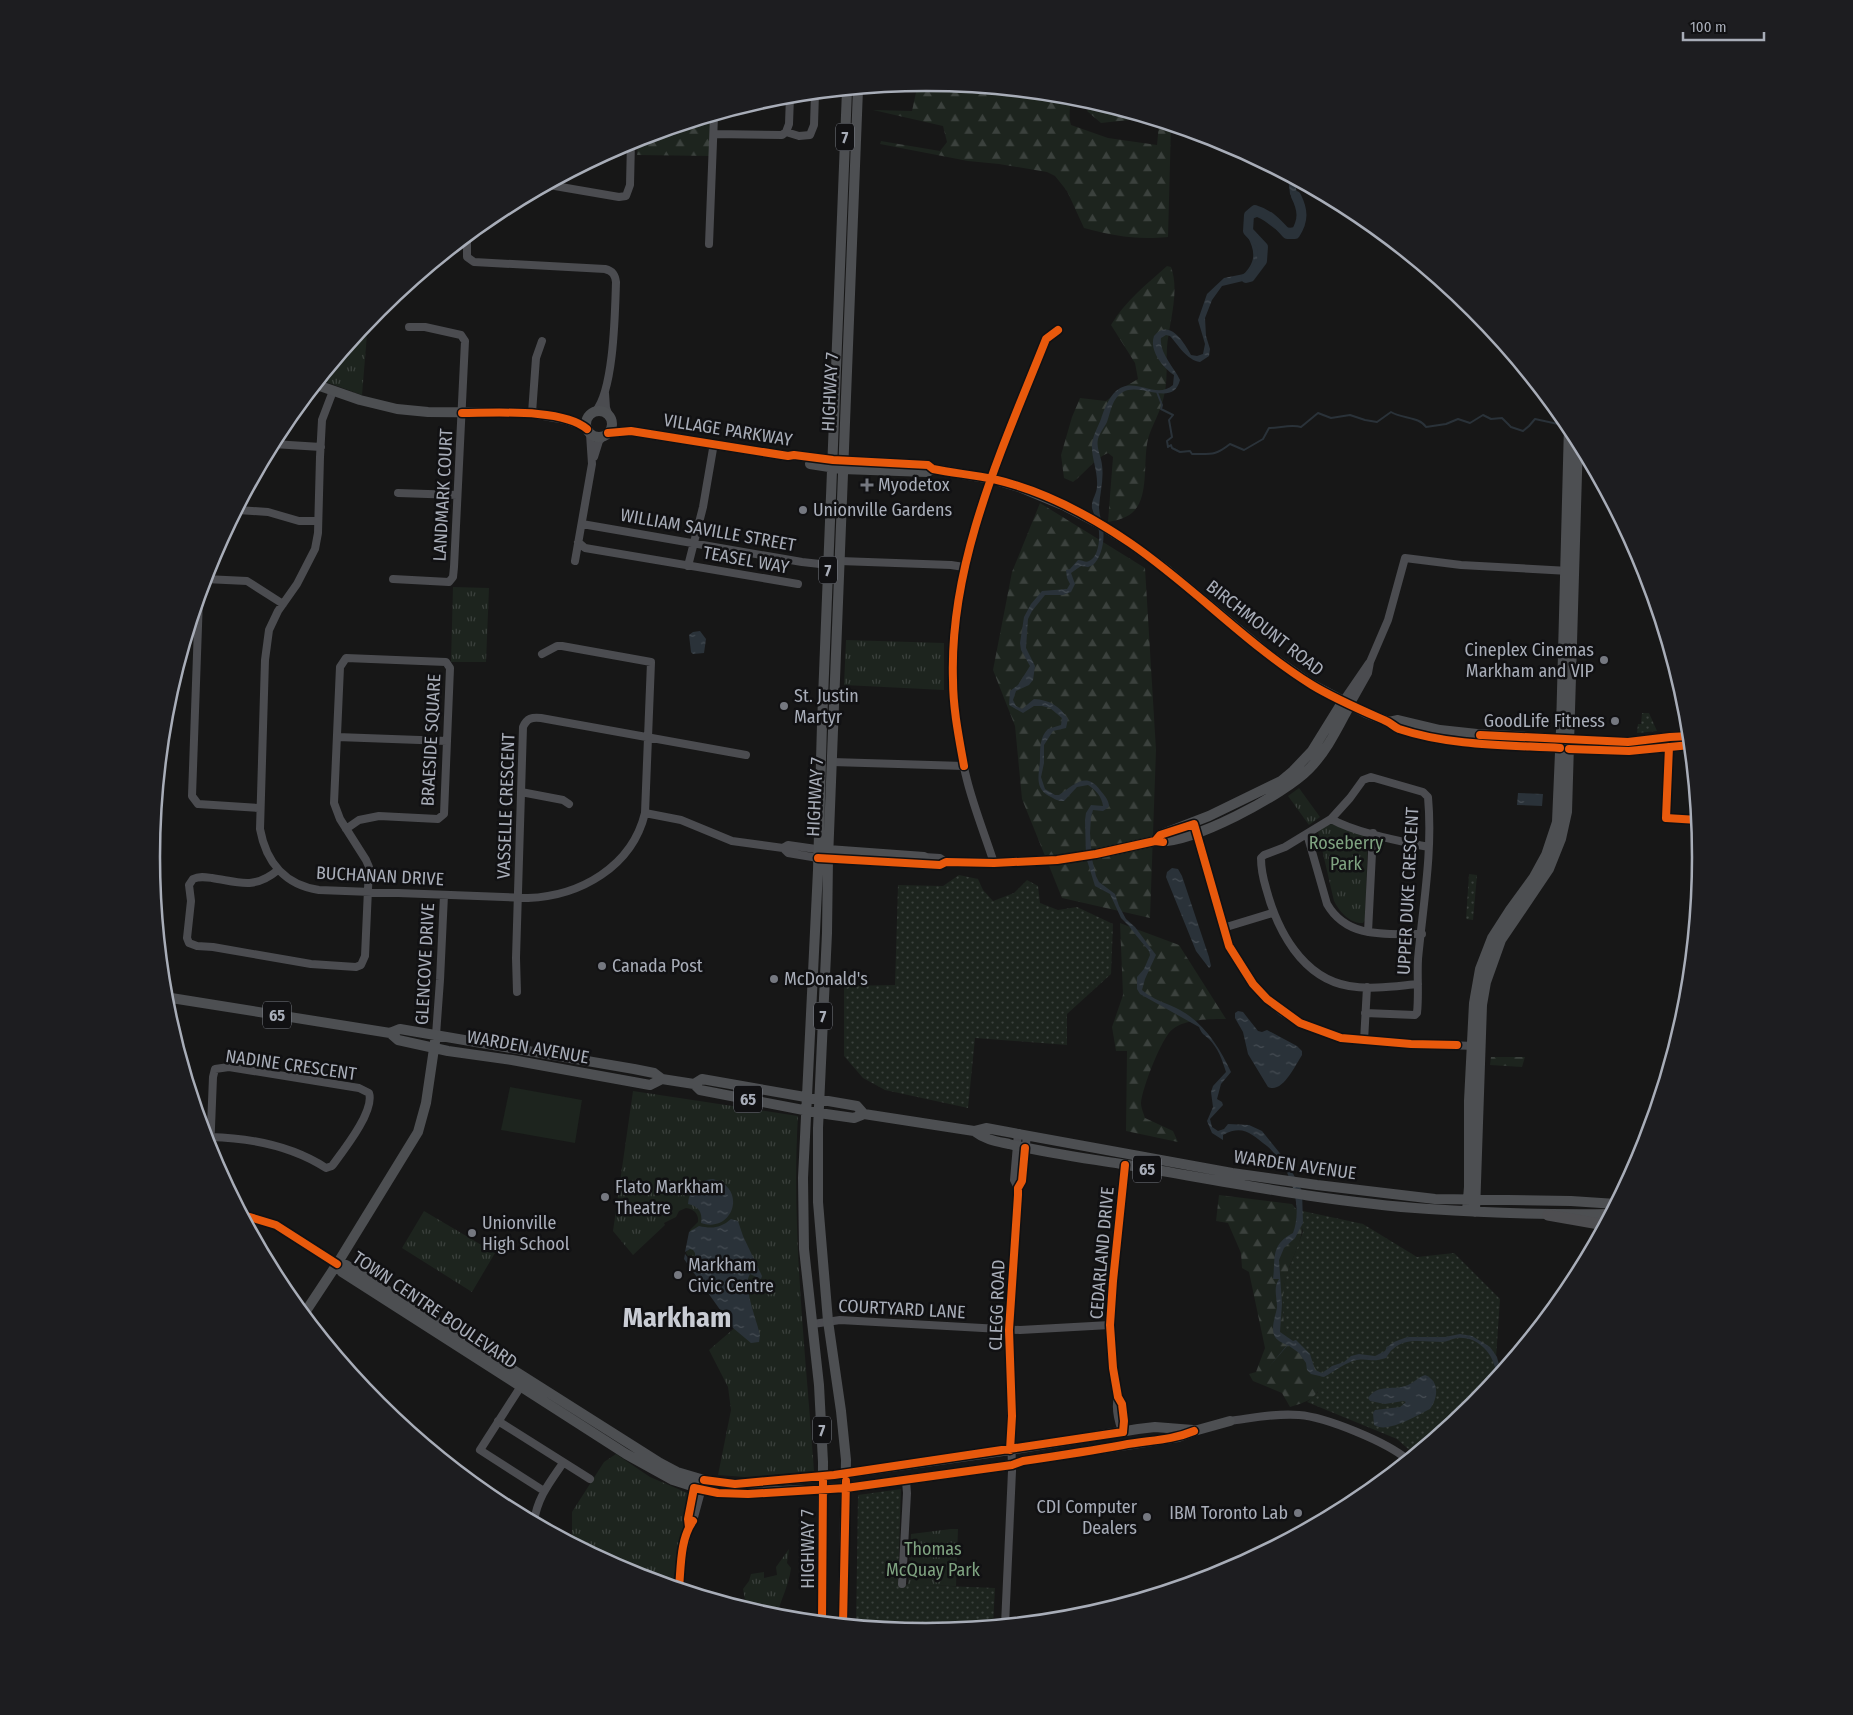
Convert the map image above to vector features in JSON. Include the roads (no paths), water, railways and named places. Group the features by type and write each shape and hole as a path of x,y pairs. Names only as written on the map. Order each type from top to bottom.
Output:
{"highway":[{"path":"1548,1215 1599,1224"}],"main road":[{"name":"HIGHWAY 7","path":"843,1619 846,1473 842,1411 828,1321 818,1202 819,1113 827,933 823,854 828,565 847,392 858,95"},
{"name":"HIGHWAY 7","path":"822,1616 822,1489 824,1476 819,1385 804,1249 803,1178 805,1110 823,854 832,762 840,561 838,464 847,96"},
{"path":"322,387 360,400 397,409 462,413 532,413 566,419 580,424 597,437 606,434 611,427 610,418 602,412 566,419"},
{"path":"589,431 586,422 592,414"},
{"name":"VILLAGE PARKWAY","path":"610,418 631,431"},
{"name":"VILLAGE PARKWAY","path":"606,434 631,431 788,456 794,455 838,464"},
{"path":"1471,1211 1469,1101 1476,1046 1474,1003 1480,969 1492,938 1534,877 1546,855 1554,830 1558,802 1565,743 1569,571 1569,440"},
{"path":"1569,571 1577,453"},
{"name":"BIRCHMOUNT ROAD","path":"838,464 928,465 934,469 992,479 1019,487 1048,499 1090,519 1130,543 1167,570 1268,654 1311,684 1346,703 1389,722 1397,728 1439,739 1565,743 1628,742 1683,736"},
{"path":"823,854 940,865 946,862 994,863 1083,857 1155,841 1160,836 1195,828 1281,780 1293,771 1320,741 1346,703"},
{"name":"BIRCHMOUNT ROAD","path":"1565,743 1629,750 1684,745"},
{"path":"823,854 924,857"},
{"name":"WARDEN AVENUE","path":"173,997 390,1033 400,1029 644,1071 654,1073 662,1079 694,1084 700,1090 819,1113 854,1118 864,1114 974,1131 986,1128 1022,1134 1279,1185 1319,1196 1428,1209 1548,1215 1604,1214"},
{"name":"WARDEN AVENUE","path":"390,1033 398,1040 448,1051 650,1084 662,1079"},
{"path":"308,1308 418,1132 426,1103 436,1036"},
{"name":"WARDEN AVENUE","path":"694,1084 702,1079 820,1099 857,1106 864,1114"},
{"name":"WARDEN AVENUE","path":"974,1131 984,1139 1021,1147 1125,1165 1279,1185 1317,1185 1435,1199 1571,1201 1610,1204"},
{"name":"TOWN CENTRE BOULEVARD","path":"337,1264 346,1266 660,1463 718,1493 748,1494 846,1488 1012,1465 1023,1461 1178,1437 1194,1430"},
{"name":"TOWN CENTRE BOULEVARD","path":"337,1264 342,1272 521,1387 673,1480 699,1484 735,1484 824,1476 1010,1450 1146,1428 1194,1430"},
{"path":"1194,1430 1230,1421"},
{"path":"1164,1428 1166,1439"},
{"name":"CEDARLAND DRIVE","path":"1123,1432 1123,1445"}],"street":[{"path":"786,132 800,136 810,135 814,124 815,100"},
{"path":"714,134 782,135 786,132 789,124 790,104"},
{"path":"709,244 714,121"},
{"path":"557,186 618,197 626,196 630,185 631,151"},
{"path":"467,245 467,257 474,262 605,269 615,275 612,347 605,391 606,411 610,418"},
{"name":"LANDMARK COURT","path":"393,579 450,582 453,577 454,567 466,346 461,335 426,327 409,327"},
{"path":"994,863 964,766 958,731 952,681 955,624 964,567 992,479 1046,339 1058,330"},
{"path":"532,413 536,358 542,341"},
{"name":"BUCHANAN DRIVE","path":"333,391 322,420 317,541 312,558 269,630 266,652 260,829 267,854 278,870 297,884 311,889 518,898 541,898 571,891 588,884 604,873 630,848 642,825 645,813 651,662 562,646 557,646 542,654"},
{"path":"592,414 605,391"},
{"path":"589,431 592,464"},
{"path":"575,561 592,464 599,441 606,434"},
{"path":"688,566 695,543 714,443"},
{"path":"281,445 321,447"},
{"path":"398,493 457,495"},
{"path":"244,510 268,512 291,520 318,522"},
{"name":"WILLIAM SAVILLE STREET","path":"582,524 828,565"},
{"name":"TEASEL WAY","path":"578,542 585,548 798,584"},
{"path":"1346,703 1370,662 1388,620 1405,558 1461,566 1569,571"},
{"path":"840,561 964,567"},
{"path":"213,579 247,581 283,604"},
{"path":"198,620 192,796 198,804 260,808"},
{"name":"BRAESIDE SQUARE","path":"278,870 252,884 203,877 193,879 189,885 189,943 197,946 213,947 311,964 356,966 364,962 369,867 340,819 334,803 340,667 346,658 446,662 450,668 444,814 438,820 372,817 346,828"},
{"name":"VASSELLE CRESCENT","path":"517,992 516,958 523,727 526,721 531,718 540,718 649,738"},
{"path":"337,737 447,741"},
{"path":"649,738 746,755"},
{"path":"832,762 964,766"},
{"name":"UPPER DUKE CRESCENT","path":"1272,913 1261,868 1261,858 1331,819 1363,780 1371,777 1381,779 1422,792 1428,797 1428,847 1422,934 1418,960 1417,1013 1416,1015 1365,1013"},
{"path":"521,792 557,799 569,804"},
{"path":"645,813 682,820 732,841 783,848 788,845 823,854"},
{"path":"1666,818 1677,819"},
{"path":"1331,819 1342,825 1428,847"},
{"path":"1195,828 1229,946 1253,984 1282,1012 1300,1023 1341,1038 1364,1041 1476,1046"},
{"path":"1368,932 1373,833"},
{"path":"1306,834 1327,904 1333,914 1344,924 1354,929 1368,932 1422,934"},
{"path":"924,857 940,858 946,862"},
{"name":"GLENCOVE DRIVE","path":"436,1036 444,895"},
{"path":"1223,928 1272,913 1286,940 1313,970 1332,981 1348,986 1367,987 1418,984"},
{"path":"1364,1041 1367,987"},
{"name":"NADINE CRESCENT","path":"210,1129 213,1074 215,1068 218,1067 229,1067 359,1088 370,1096 369,1106 354,1134 334,1164 329,1168 290,1150 266,1143 214,1137"},
{"name":"CLEGG ROAD","path":"1005,1619 1012,1465 1010,1450 1012,1416 1009,1330 1018,1188 1014,1180 1022,1134"},
{"name":"CEDARLAND DRIVE","path":"1123,1432 1122,1404 1118,1397 1113,1368 1110,1325 1125,1165"},
{"path":"250,1217 276,1225 337,1264"},
{"name":"COURTYARD LANE","path":"813,1324 828,1321 1009,1330 1110,1325"},
{"path":"527,1378 480,1450 544,1491"},
{"path":"1230,1421 1265,1416 1300,1415 1319,1419 1358,1432 1404,1456"},
{"path":"498,1421 590,1479"},
{"path":"535,1516 536,1508 544,1491 563,1462"},
{"path":"902,1584 906,1480"},
{"path":"680,1583 683,1552 689,1526 688,1519 699,1484"}],"water":[{"path":"1289,183 1295,186 1304,222 1298,232 1287,234 1277,230 1262,219 1257,217 1252,219 1250,227 1259,250 1258,265 1249,278 1222,286 1212,300 1205,318 1206,336 1210,349 1209,356 1200,362 1195,361 1183,352 1170,336 1166,335 1161,338 1161,344 1180,380 1176,388 1171,392 1164,393 1130,390 1123,392 1114,401 1107,422 1098,439 1102,470 1099,513 1103,529 1102,549 1093,565 1088,567 1081,566 1071,573 1075,584 1071,592 1063,595 1045,595 1032,611 1028,619 1026,648 1035,666 1033,680 1029,685 1016,691 1013,700 1016,706 1022,709 1034,699 1049,702 1058,707 1068,719 1066,728 1053,731 1044,745 1044,763 1041,777 1045,789 1055,795 1059,795 1075,784 1090,781 1104,794 1107,800 1109,807 1103,811 1093,810 1091,817 1092,859 1099,882 1115,894 1126,919 1135,927 1156,955 1142,990 1155,999 1189,1015 1197,1022 1216,1045 1231,1072 1221,1084 1217,1099 1223,1105 1210,1119 1212,1127 1218,1131 1224,1129 1228,1124 1249,1125 1262,1131 1287,1162 1302,1191 1303,1223 1295,1238 1284,1248 1279,1260 1282,1303 1280,1332 1293,1341 1296,1340 1310,1354 1315,1370 1322,1373 1332,1366 1344,1362 1351,1356 1359,1354 1375,1356 1385,1351 1394,1342 1407,1337 1445,1337 1460,1334 1472,1336 1490,1347 1497,1357 1499,1367 1496,1371 1492,1359 1483,1347 1464,1338 1444,1342 1416,1341 1404,1343 1392,1350 1386,1358 1353,1361 1324,1377 1311,1374 1299,1353 1288,1345 1269,1367 1287,1345 1276,1338 1273,1332 1277,1307 1276,1289 1279,1279 1273,1279 1277,1247 1293,1233 1296,1222 1295,1198 1288,1174 1275,1154 1251,1134 1236,1130 1223,1135 1223,1140 1212,1133 1207,1121 1213,1107 1211,1092 1213,1086 1226,1072 1219,1054 1215,1046 1202,1033 1199,1027 1140,994 1137,989 1137,977 1144,969 1150,955 1149,951 1121,918 1110,894 1095,886 1086,857 1085,820 1086,813 1091,805 1103,806 1100,797 1088,785 1077,787 1064,801 1056,800 1044,792 1038,779 1041,742 1043,735 1048,729 1061,725 1062,718 1050,708 1042,706 1034,706 1023,713 1009,705 1010,691 1018,685 1030,666 1021,650 1020,643 1024,617 1031,604 1042,591 1067,589 1070,584 1066,570 1070,569 1078,560 1087,562 1093,559 1099,544 1097,520 1092,508 1092,502 1097,489 1097,480 1092,444 1094,434 1109,400 1117,390 1127,386 1164,390 1173,385 1174,375 1161,363 1153,347 1154,336 1160,331 1165,330 1176,334 1191,355 1203,354 1205,344 1198,320 1207,294 1224,278 1244,274 1251,264 1252,248 1245,227 1245,220 1250,212 1258,212 1265,214 1282,225 1293,227 1298,224 1297,207 1290,194"},
{"path":"700,631 706,639 704,653 693,654 691,652 689,635"},
{"path":"1518,793 1543,794 1542,806 1517,805"},
{"path":"1172,868 1178,869 1182,876 1209,957 1211,966 1209,968 1196,951 1166,877 1167,872"},
{"path":"1238,1011 1243,1012 1258,1031 1267,1030 1297,1046 1302,1051 1302,1055 1288,1078 1278,1086 1268,1087 1248,1054 1243,1032 1235,1018 1235,1013"},
{"path":"713,1179 724,1184 730,1191 733,1200 728,1216 721,1222 712,1225 701,1223 699,1210 695,1206 688,1204 690,1194 695,1186 703,1181"},
{"path":"731,1219 738,1221 762,1276 761,1279 750,1274 748,1279 749,1294 760,1335 759,1342 751,1343 733,1328 684,1259 685,1254 688,1258 692,1259 695,1257 693,1250 690,1249 685,1252 689,1232 699,1226 720,1226"},
{"path":"1425,1375 1433,1381 1436,1390 1435,1400 1430,1409 1410,1419 1387,1427 1374,1425 1373,1413 1375,1410 1400,1407 1406,1402 1385,1404 1370,1401 1368,1398 1372,1393 1381,1389 1403,1387"}],"waterway":[{"path":"1246,278 1250,277 1262,261 1263,247 1248,231 1249,215 1255,210 1260,212 1272,219 1287,234 1295,234 1302,215 1296,196"},
{"path":"1157,392 1162,405 1161,409 1173,415 1169,420 1172,437 1167,441 1168,447 1171,445 1172,448 1180,452 1190,451 1192,454 1220,451 1230,444 1244,450 1263,439 1269,428 1301,427 1318,413 1331,418 1350,415 1377,422 1391,412 1420,421 1426,427 1446,424 1458,419 1470,423 1483,415 1491,419 1502,418 1511,427 1523,431 1535,419 1558,424"}],"place":[{"name":"Myodetox","path":"867,485"},
{"name":"Unionville Gardens","path":"803,510"},
{"name":"Cineplex Cinemas Markham and VIP","path":"1604,660"},
{"name":"St. Justin Martyr","path":"784,706"},
{"name":"GoodLife Fitness","path":"1615,721"},
{"name":"Canada Post","path":"602,966"},
{"name":"McDonald's","path":"774,979"},
{"name":"Flato Markham Theatre","path":"605,1197"},
{"name":"Unionville High School","path":"472,1233"},
{"name":"Markham Civic Centre","path":"678,1275"},
{"name":"IBM Toronto Lab","path":"1298,1513"},
{"name":"CDI Computer Dealers","path":"1147,1517"}],"district":[{"name":"Markham","path":"677,1317"}],"park label":[{"name":"Roseberry Park","path":"1346,853"},
{"name":"Thomas McQuay Park","path":"933,1559"}]}
